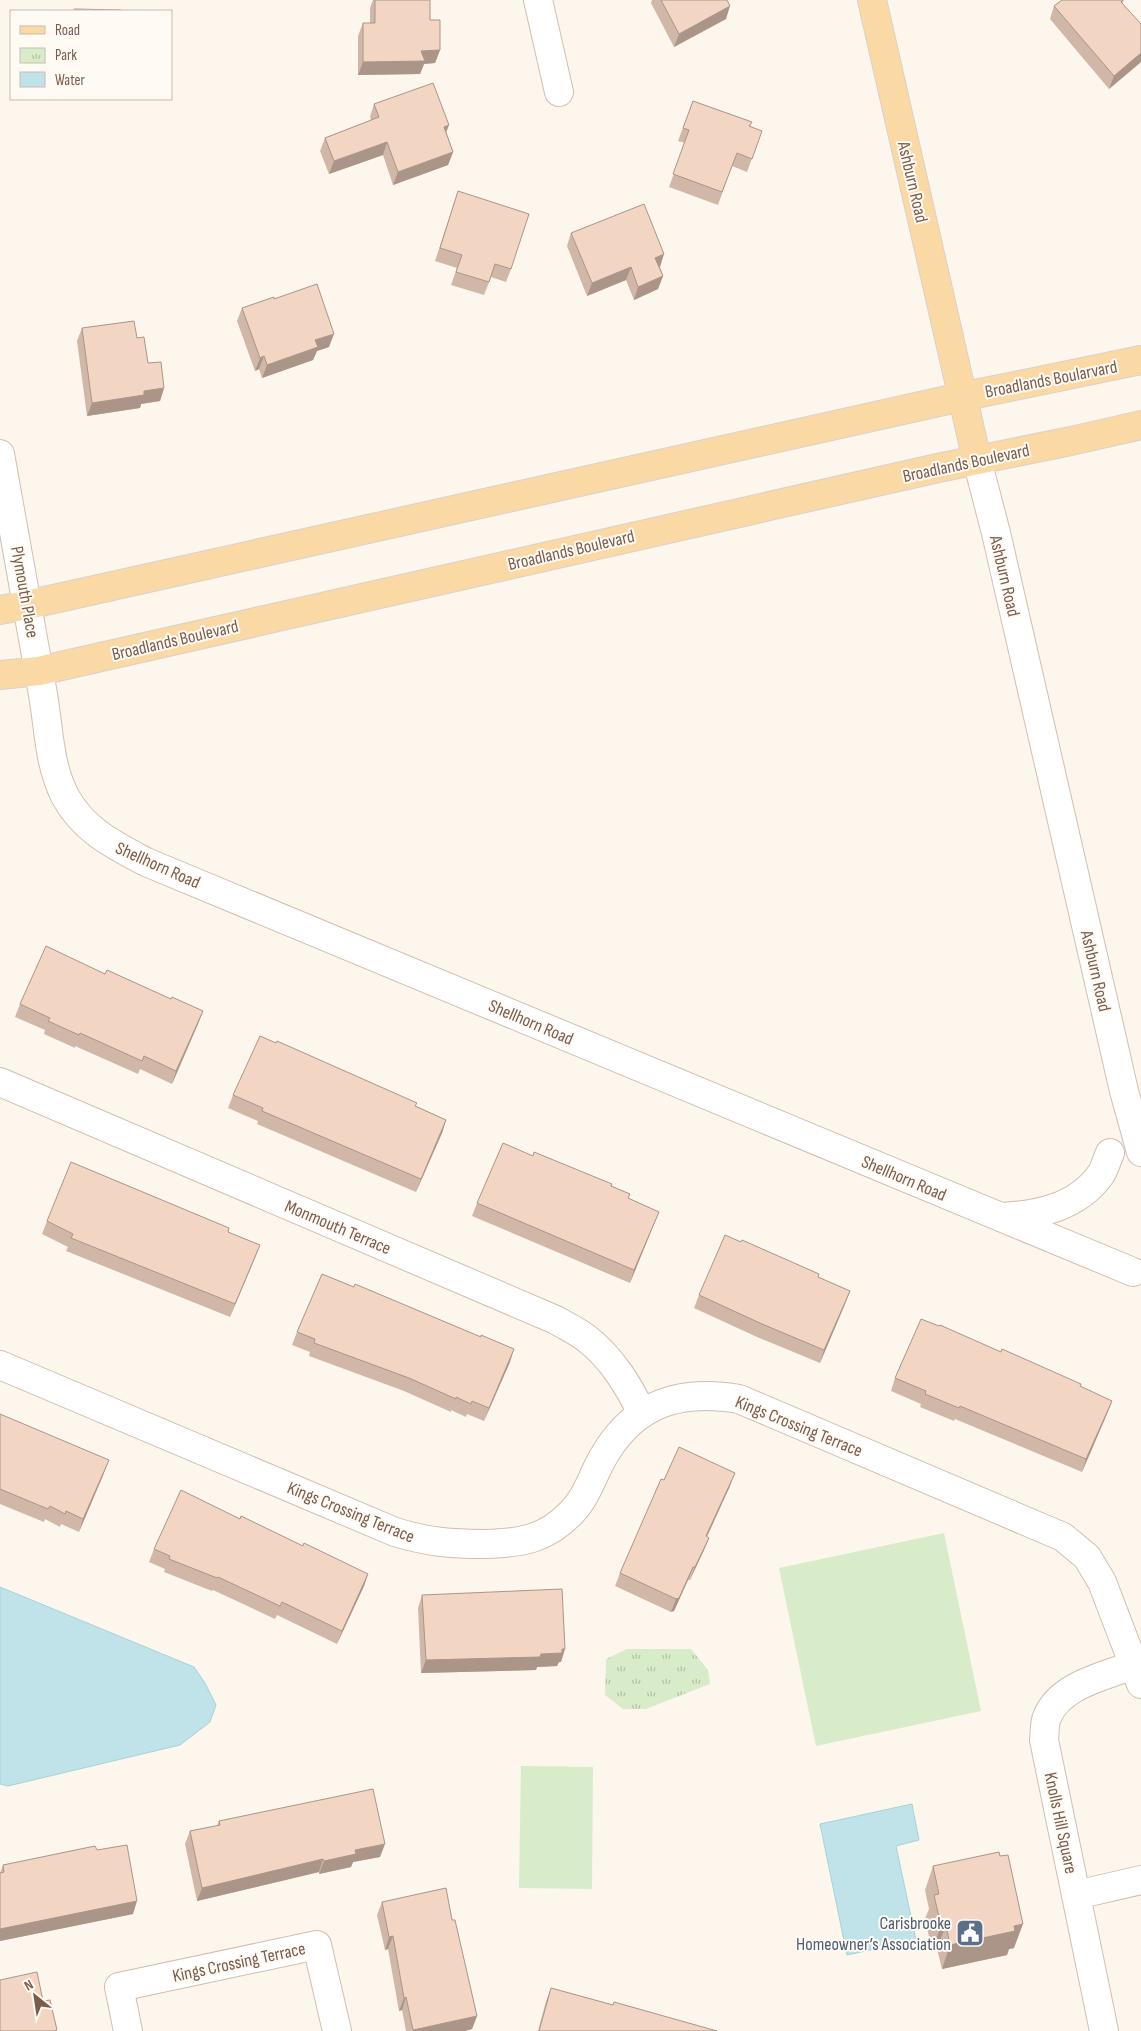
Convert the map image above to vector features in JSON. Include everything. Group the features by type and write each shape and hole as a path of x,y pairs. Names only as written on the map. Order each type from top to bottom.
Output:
{"main road":[{"name":"Ashburn Road","path":"872,0 976,460"},
{"name":"Broadlands Boularvard","path":"961,397 1141,360"},
{"path":"0,610 28,606 961,397"},
{"name":"Broadlands Boulevard","path":"0,675 39,671 976,460 1141,425"}],"street":[{"path":"538,0 559,92"},
{"name":"Plymouth Place","path":"0,454 39,671"},
{"name":"Ashburn Road","path":"976,460 1000,552 1124,1091 1141,1152"},
{"name":"Shellhorn Road","path":"39,671 46,710 51,759 65,796 84,823 107,842 164,869 1133,1272"},
{"name":"Monmouth Terrace","path":"0,1082 556,1320 586,1338 609,1359 628,1384 642,1414"},
{"path":"998,1217 1026,1216 1052,1210 1079,1196 1101,1174 1110,1153"},
{"name":"Kings Crossing Terrace","path":"0,1365 395,1532 421,1540 449,1544 515,1543 536,1537 556,1526 572,1513 582,1500 604,1455 614,1440 642,1414 666,1401 691,1395 717,1395 739,1399 1063,1537 1086,1557 1102,1582 1137,1674"},
{"name":"Knolls Hill Square","path":"1104,2031 1044,1740 1046,1718 1059,1698 1072,1690 1137,1674"},
{"path":"1076,1895 1141,1880"},
{"name":"Kings Crossing Terrace","path":"128,2031 119,1988 317,1945 337,2031"}],"green space":[{"path":"944,1533 981,1711 816,1746 779,1568"},
{"path":"627,1649 691,1649 708,1670 710,1684 646,1709 623,1709 605,1695 606,1659"},
{"path":"521,1766 593,1767 592,1889 519,1888"}],"water":[{"path":"0,1587 194,1667 205,1683 216,1705 210,1722 180,1745 8,1786 0,1784"},
{"path":"912,1804 919,1840 896,1846 916,1940 847,1955 820,1824"}],"building":[{"path":"375,0 430,0 430,20 440,20 440,50 421,51 425,61 363,62 363,23 375,23"},
{"path":"661,0 727,0 730,6 679,34"},
{"path":"1062,0 1123,0 1121,2 1141,24 1141,53 1114,76 1054,6"},
{"path":"74,9 121,10 74,10"},
{"path":"433,83 449,125 444,127 453,152 398,172 387,142 334,161 325,138 379,117 374,104"},
{"path":"693,101 752,122 749,126 762,131 752,159 737,153 722,192 673,174 689,130 683,128"},
{"path":"458,191 529,214 511,269 495,264 489,282 456,272 462,255 440,248"},
{"path":"644,204 664,254 655,258 663,276 638,287 631,267 592,283 571,233"},
{"path":"317,284 334,334 315,340 318,347 267,365 264,356 260,358 242,308"},
{"path":"134,321 137,338 144,337 148,363 161,362 164,388 144,391 144,395 92,403 82,328"},
{"path":"46,946 105,974 107,970 171,999 172,997 203,1011 176,1071 144,1056 142,1061 80,1033 79,1035 48,1021 50,1018 20,1004"},
{"path":"260,1036 276,1043 277,1041 417,1103 415,1106 446,1120 421,1179 262,1111 263,1108 233,1095"},
{"path":"503,1143 533,1156 534,1152 612,1184 611,1186 630,1194 628,1198 659,1212 634,1270 477,1203"},
{"path":"71,1162 229,1228 228,1232 260,1245 235,1304 71,1238 73,1234 47,1221"},
{"path":"725,1235 741,1242 742,1240 819,1274 818,1277 850,1291 824,1350 699,1295"},
{"path":"322,1274 354,1287 355,1284 514,1349 489,1408 472,1401 471,1404 456,1397 456,1399 409,1378 314,1343 315,1339 297,1332"},
{"path":"921,1319 940,1325 1001,1352 1002,1349 1081,1384 1080,1386 1112,1401 1086,1459 960,1406 959,1408 925,1394 926,1391 895,1378"},
{"path":"0,1414 109,1460 83,1519 66,1511 65,1514 50,1506 48,1509 0,1489"},
{"path":"679,1447 735,1473 706,1536 709,1538 679,1598 676,1599 620,1573 661,1479 664,1480"},
{"path":"181,1490 240,1519 241,1516 303,1546 304,1543 368,1574 342,1631 282,1602 280,1606 218,1577 169,1559 170,1556 154,1549"},
{"path":"562,1589 565,1649 562,1649 562,1653 541,1654 540,1657 426,1660 422,1595"},
{"path":"373,1789 385,1844 355,1850 356,1854 324,1861 323,1859 202,1888 190,1831 220,1825 219,1821"},
{"path":"127,1845 137,1901 0,1929 0,1873 4,1872 3,1865 95,1846 97,1850"},
{"name":"Carisbrooke Homeowner’s Association","path":"999,1852 1000,1856 1008,1855 1023,1924 1014,1926 1015,1931 950,1945 946,1925 941,1926 934,1895 939,1894 933,1866"},
{"path":"446,1888 452,1920 455,1920 477,2016 413,2030 406,1997 404,1998 393,1936 389,1937 382,1902"},
{"path":"37,1972 43,2001 50,2000 57,2030 0,2031 0,1980"},
{"path":"551,1988 613,2005 614,2002 717,2031 539,2031"}],"place":[{"name":"Carisbrooke Homeowner’s Association","path":"970,1933"}]}
